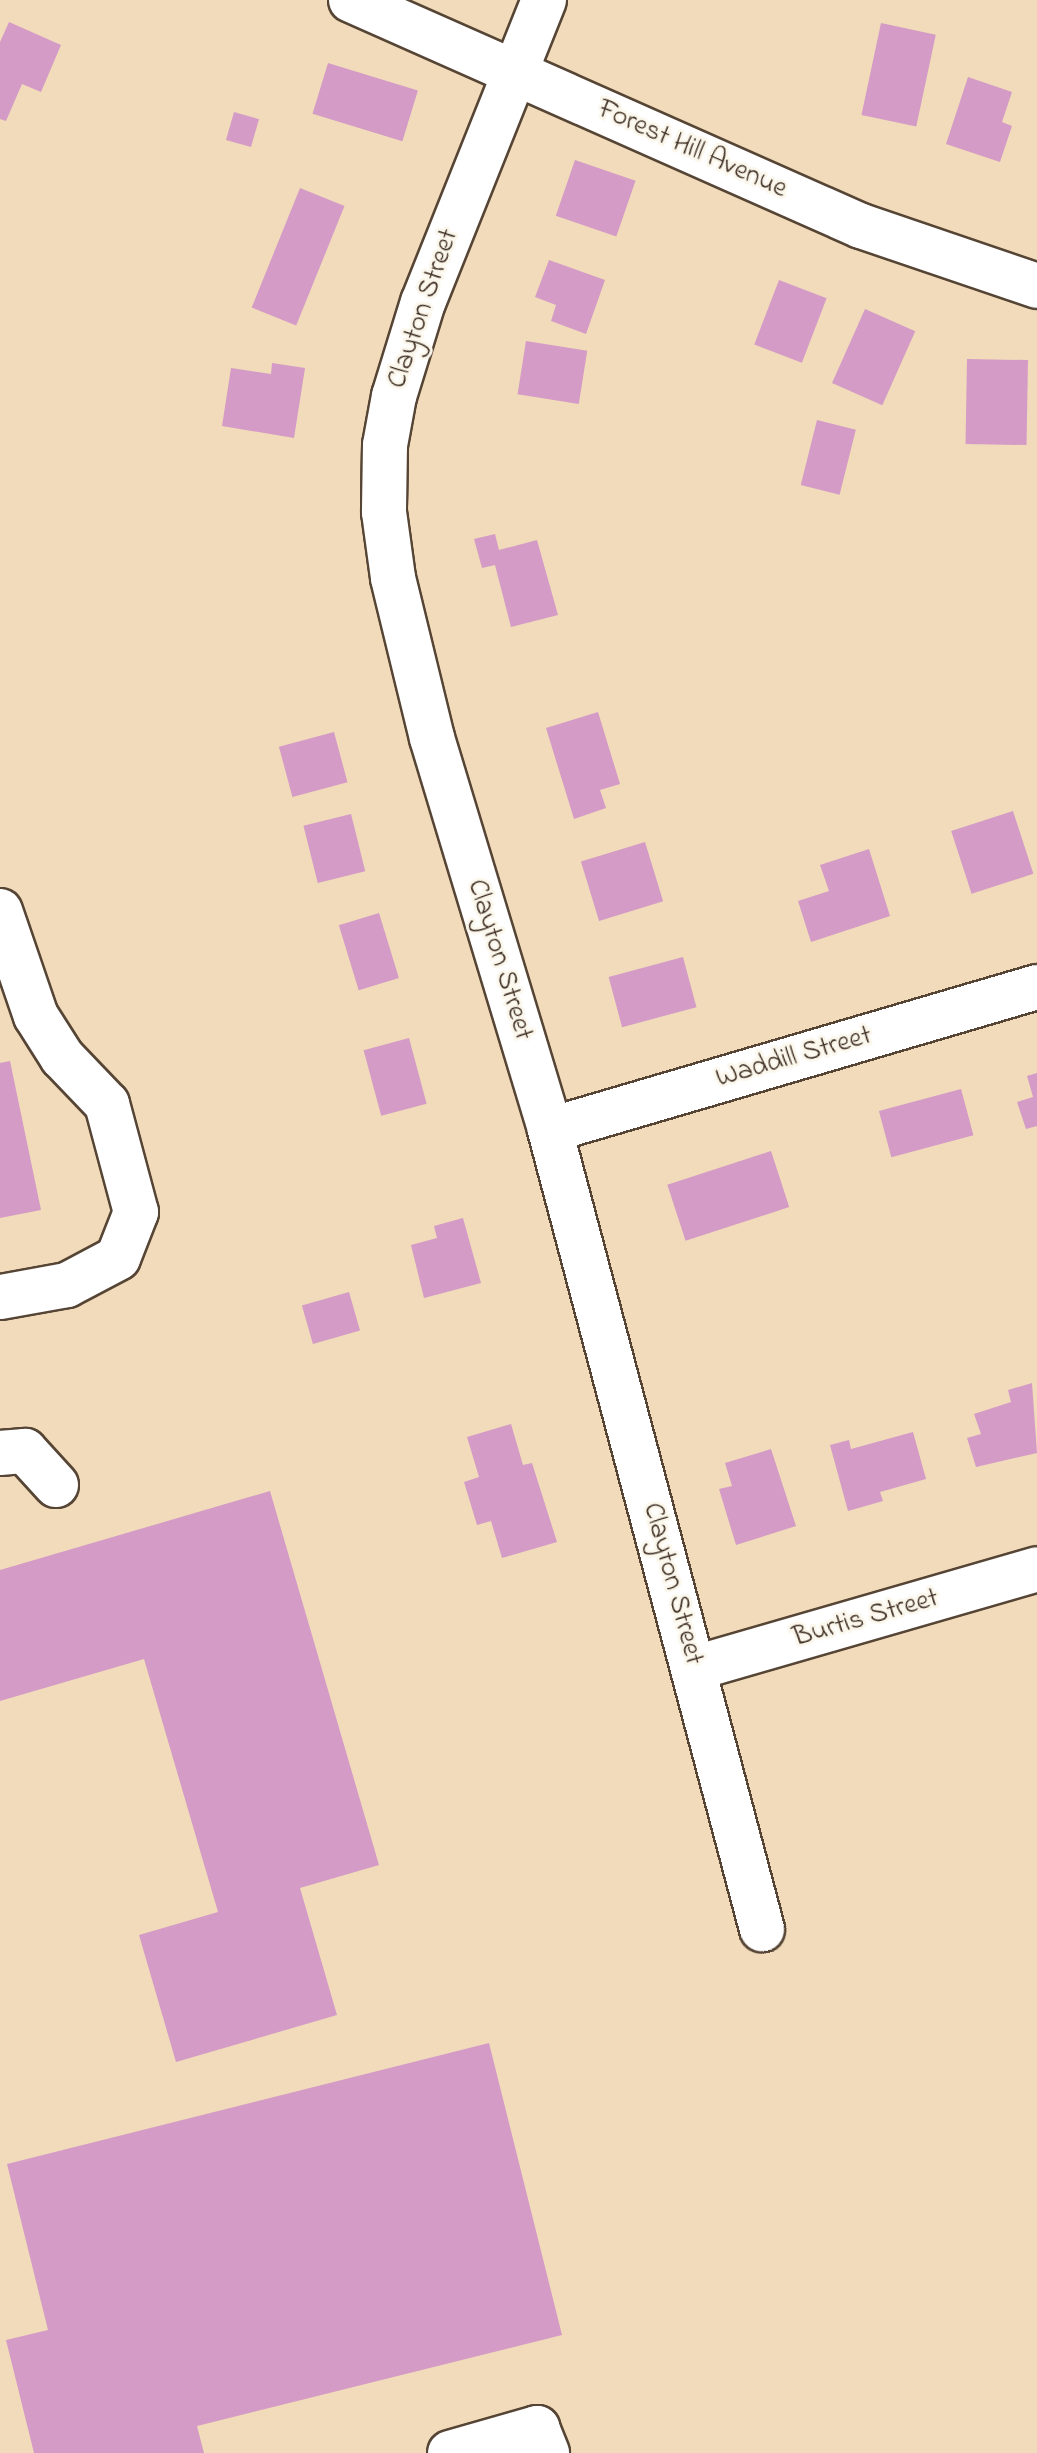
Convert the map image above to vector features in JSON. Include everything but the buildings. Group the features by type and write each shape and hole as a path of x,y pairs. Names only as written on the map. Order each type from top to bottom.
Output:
{"street":[{"name":"Forest Hill Avenue","path":"351,0 515,69 861,226 1037,286"},
{"name":"Clayton Street","path":"544,0 423,302 394,396 385,445 384,512 393,578 432,738 550,1130 762,1929"},
{"path":"0,911 36,1016 62,1057 107,1104 136,1212 118,1258 67,1285 0,1297"},
{"name":"Waddill Street","path":"550,1130 1037,987"},
{"path":"0,1453 25,1451 56,1485"},
{"name":"Burtis Street","path":"695,1668 1037,1569"},
{"path":"450,2453 537,2428 547,2453"}]}
